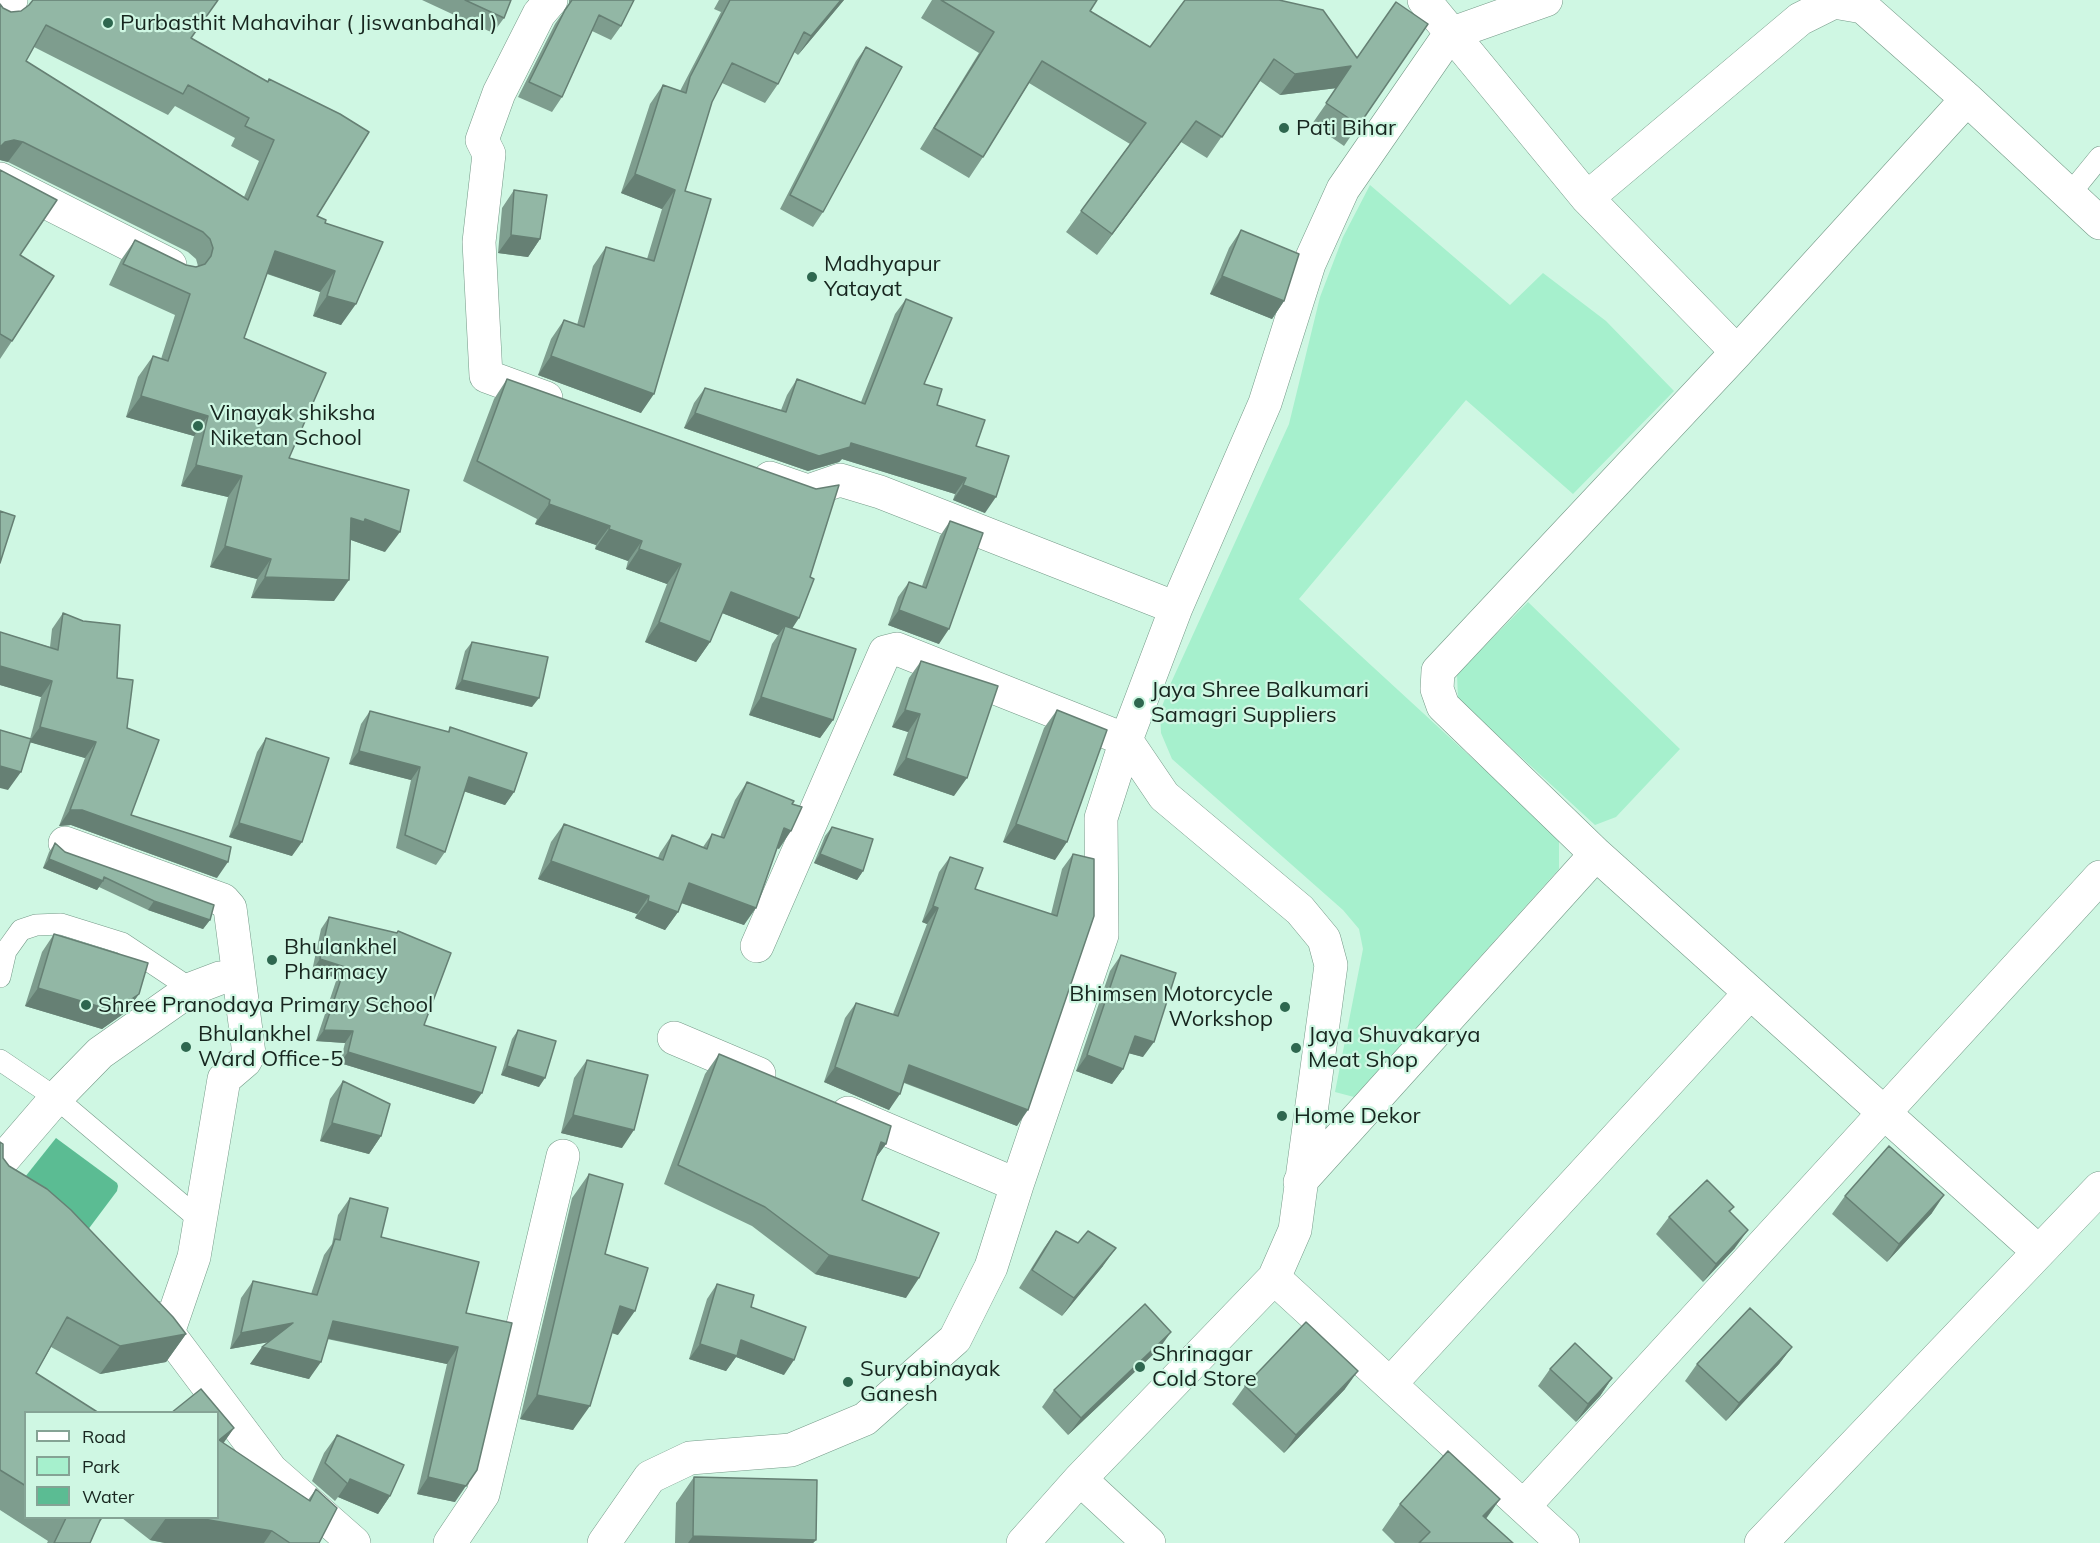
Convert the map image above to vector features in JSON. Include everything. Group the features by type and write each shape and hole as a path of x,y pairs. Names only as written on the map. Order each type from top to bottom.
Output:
{"street":[{"path":"0,14 11,0"},
{"path":"551,0 539,14 499,93 482,140 489,154 479,242 486,376 573,408"},
{"path":"1424,0 1587,198 1737,352"},
{"path":"604,1543 650,1477 690,1458 791,1450 865,1419 955,1339 990,1267 1102,935 1101,818 1125,740 1176,608 1265,403 1309,264 1343,189 1450,34 1546,0"},
{"path":"1587,198 1800,19 1834,2 1863,7 1967,99 2100,223"},
{"path":"1967,99 1737,352 1438,671 1437,689 1443,706 1596,854 2038,1252"},
{"path":"0,179 180,269"},
{"path":"745,469 808,491 840,480 880,492 1176,608"},
{"path":"757,946 885,652 897,649 1125,740 1164,796 1300,910 1324,939 1330,965 1295,1230 1274,1278 1080,1479 1023,1543"},
{"path":"65,843 223,900 230,908 249,1054 245,1061 224,1079 194,1257 168,1333"},
{"path":"1300,1182 1596,854"},
{"path":"1524,1506 2100,877"},
{"path":"0,1163 56,1098 99,1053 191,989 220,978 238,975"},
{"path":"1391,1383 1750,993"},
{"path":"674,1038 781,1084"},
{"path":"824,1102 1017,1185"},
{"path":"450,1543 483,1494 563,1156"},
{"path":"1761,1543 2100,1188"},
{"path":"1274,1278 1563,1543"},
{"path":"136,1299 168,1333 271,1470 346,1540"},
{"path":"1080,1479 1149,1543"}],"lane":[{"path":"2069,195 2100,157"},
{"path":"0,977 6,951 21,930 36,925 61,924 122,943 191,989"},
{"path":"0,1060 56,1098 200,1220"}],"green space":[{"path":"1370,185 1510,305 1543,273 1606,321 1674,391 1573,494 1466,400 1299,599 1559,838 1559,869 1354,1097 1335,1092 1363,949 1359,929 1343,910 1172,759 1161,733 1160,712 1170,685 1289,424 1320,297 1343,237"},
{"path":"1528,602 1680,749 1616,817 1595,825 1458,699 1457,674"}],"water":[{"path":"56,1138 118,1186 117,1191 87,1231 21,1182"}],"building":[{"path":"33,0 218,0 191,38 268,82 269,79 340,114 369,132 317,216 326,220 325,223 383,242 356,304 327,296 335,271 275,251 244,338 326,373 289,458 409,490 400,532 365,519 364,522 351,518 349,580 265,577 271,559 225,546 242,476 196,465 208,416 141,396 153,356 168,361 190,294 123,264 135,240 186,265 196,267 205,264 211,256 213,248 210,239 203,232 23,142 14,140 5,142 0,147 0,4 11,12 21,11","holes":["46,25 183,94 188,85 249,118 245,126 274,140 248,200 26,61"]},
{"path":"465,0 511,0 504,18"},
{"path":"572,0 634,0 621,26 599,15 562,97 529,82"},
{"path":"730,0 841,0 811,36 804,32 778,84 732,63 712,102 685,191 711,199 654,394 551,356 564,320 584,327 606,247 654,261 675,190 635,174 663,85 686,93 690,77"},
{"path":"941,0 1097,0 1090,11 1150,47 1185,0 1279,0 1323,10 1357,58 1396,2 1428,24 1359,125 1326,103 1351,66 1295,74 1274,59 1222,137 1196,121 1112,234 1081,211 1146,123 1042,61 983,157 934,128 994,32"},
{"path":"866,47 902,67 823,212 790,195"},
{"path":"0,170 57,200 20,255 54,276 12,341 0,334"},
{"path":"514,190 547,195 540,239 511,235"},
{"path":"1241,230 1299,254 1284,301 1222,276"},
{"path":"906,299 952,318 924,384 942,389 937,405 985,420 976,446 1009,456 996,497 963,485 966,478 851,443 850,447 819,456 695,413 705,388 786,412 797,379 865,404"},
{"path":"507,379 816,489 839,485 810,577 814,579 799,618 731,592 710,642 659,622 681,564 639,549 642,541 609,529 610,526 549,504 550,500 477,461"},
{"path":"0,511 15,516 0,563"},
{"path":"950,521 983,533 949,629 899,610 909,582 926,588"},
{"path":"63,613 83,621 120,625 117,678 133,680 127,728 159,740 131,815 231,847 228,862 82,810 70,810 96,742 40,727 52,681 0,666 0,632 58,650"},
{"path":"785,626 856,649 833,720 761,697"},
{"path":"472,642 548,657 539,698 462,680"},
{"path":"921,661 998,686 967,778 906,758 920,714 905,710"},
{"path":"1057,710 1107,730 1067,842 1016,824"},
{"path":"370,711 449,732 450,727 527,753 514,792 469,777 445,852 405,835 420,767 359,751"},
{"path":"0,730 31,739 21,772 0,766"},
{"path":"266,738 329,758 302,842 239,823"},
{"path":"747,782 794,801 792,804 802,807 791,831 784,828 756,908 689,883 678,912 648,901 649,896 551,861 564,824 663,860 672,835 707,849 712,834 724,838"},
{"path":"832,827 873,839 863,871 820,854"},
{"path":"55,843 65,852 214,905 210,920 154,901 104,877 103,881 49,859"},
{"path":"1073,854 1094,859 1094,916 1028,1110 909,1065 900,1094 835,1067 856,1003 898,1016 938,908 933,906 950,857 983,868 975,889 1057,916"},
{"path":"329,917 397,933 398,931 451,953 424,1025 496,1047 482,1093 348,1052 353,1031 324,1030 345,967 320,959"},
{"path":"54,934 148,963 139,994 114,1011 38,988"},
{"path":"1121,955 1176,973 1154,1042 1135,1036 1123,1069 1087,1055"},
{"path":"518,1030 556,1041 545,1078 507,1066"},
{"path":"719,1054 891,1126 886,1144 881,1142 862,1200 939,1233 919,1278 829,1255 765,1207 678,1165"},
{"path":"587,1060 648,1075 634,1130 573,1115"},
{"path":"343,1081 390,1104 381,1136 332,1123"},
{"path":"0,1142 3,1144 3,1158 9,1166 47,1189 71,1210 173,1317 186,1334 120,1346 67,1317 36,1373 96,1411 24,1411 24,1485 0,1470"},
{"path":"1889,1146 1944,1195 1899,1244 1845,1196"},
{"path":"589,1174 623,1184 605,1254 648,1268 635,1311 620,1306 590,1406 537,1395"},
{"path":"1707,1180 1734,1207 1729,1211 1748,1230 1716,1264 1669,1217"},
{"path":"350,1198 388,1208 381,1237 479,1262 466,1313 512,1323 477,1470 466,1486 428,1477 458,1347 333,1321 321,1362 262,1347 293,1323 241,1333 253,1281 317,1295 335,1239 340,1240"},
{"path":"1056,1231 1078,1243 1088,1231 1116,1248 1074,1298 1032,1270"},
{"path":"717,1284 754,1295 751,1307 806,1327 794,1360 741,1340 737,1356 700,1344"},
{"path":"1145,1304 1171,1332 1081,1418 1054,1390"},
{"path":"1750,1308 1792,1347 1739,1403 1697,1364"},
{"path":"1306,1322 1358,1371 1296,1435 1245,1386"},
{"path":"1575,1343 1612,1378 1588,1404 1550,1369"},
{"path":"201,1389 234,1428 219,1440 219,1411 174,1411"},
{"path":"337,1435 404,1465 390,1496 350,1479 348,1484 325,1463"},
{"path":"219,1440 310,1501 316,1489 337,1508 319,1543 290,1543 272,1531 204,1519 219,1519"},
{"path":"1448,1451 1500,1499 1483,1516 1513,1543 1419,1543 1430,1532 1400,1504"},
{"path":"694,1477 817,1480 816,1540 693,1536"},
{"path":"66,1519 101,1519 90,1543 54,1543"}],"place":[{"name":"Purbasthit Mahavihar ( Jiswanbahal )","path":"108,23"},
{"name":"Pati Bihar","path":"1284,128"},
{"name":"Madhyapur Yatayat","path":"812,277"},
{"name":"Vinayak shiksha Niketan School","path":"198,426"},
{"name":"Jaya Shree Balkumari Samagri Suppliers","path":"1139,703"},
{"name":"Bhulankhel Pharmacy","path":"272,960"},
{"name":"Shree Pranodaya Primary School","path":"86,1005"},
{"name":"Bhimsen Motorcycle Workshop","path":"1285,1007"},
{"name":"Bhulankhel Ward Office-5","path":"186,1047"},
{"name":"Jaya Shuvakarya Meat Shop","path":"1296,1048"},
{"name":"Home Dekor","path":"1282,1116"},
{"name":"Shrinagar Cold Store","path":"1140,1367"},
{"name":"Suryabinayak Ganesh","path":"848,1382"}]}
